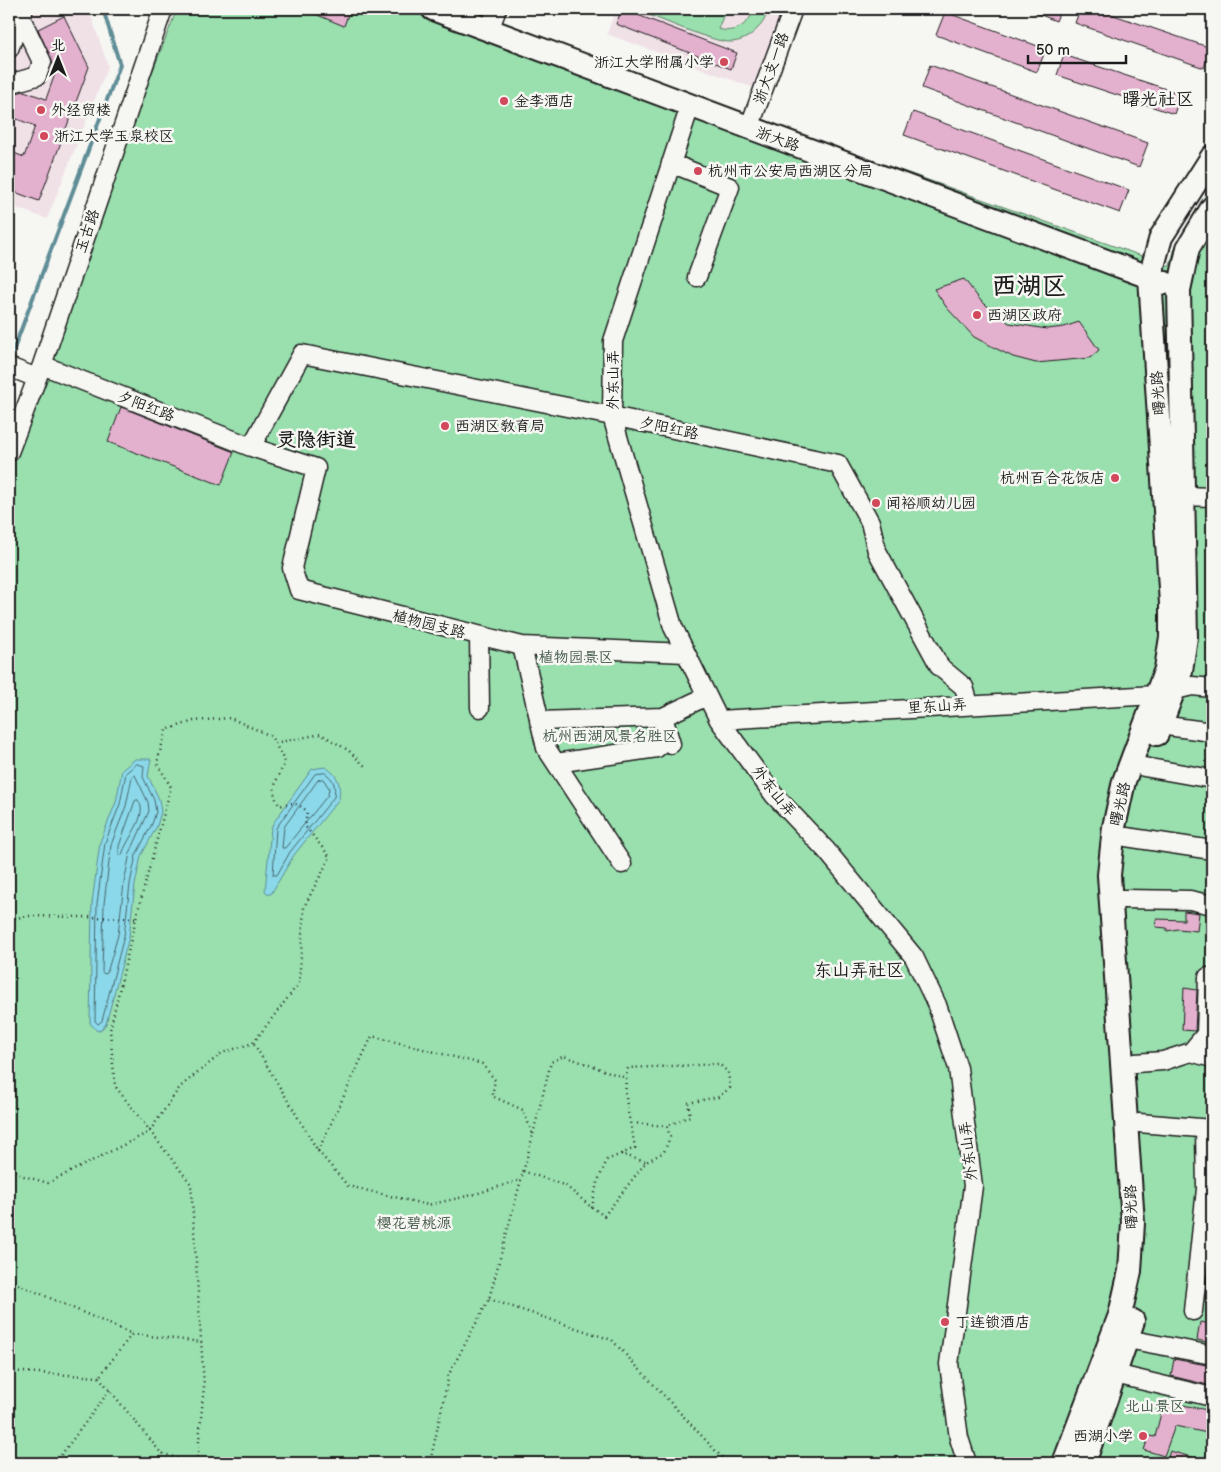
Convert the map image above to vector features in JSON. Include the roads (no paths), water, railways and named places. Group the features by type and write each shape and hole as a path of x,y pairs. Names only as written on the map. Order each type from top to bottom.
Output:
{"main road":[{"name":"浙大路","path":"433,9 1150,277 1179,290"},
{"name":"曙光路","path":"1084,1463 1134,1319 1145,1265 1147,1222 1123,899 1126,822 1160,725 1171,637 1171,604 1150,277 1161,237 1212,157"},
{"name":"曙光路","path":"1064,1463 1120,1315 1130,1271 1133,1223 1109,875 1114,827 1124,781 1164,693 1181,671 1186,637 1179,290 1188,248 1212,208"}],"street":[{"name":"玉古路","path":"9,452 39,371 163,9"},
{"path":"489,30 497,9"},
{"name":"浙大支一路","path":"749,128 793,9"},
{"path":"9,49 22,13"},
{"path":"9,84 38,76 42,62 22,13"},
{"name":"外东山弄","path":"690,106 613,341 612,416 673,627 719,720 774,795 826,850 914,957 937,1005 958,1068 973,1186 949,1364 959,1438 967,1463"},
{"path":"671,163 730,187 697,277"},
{"name":"夕阳红路","path":"251,447 302,354 612,416 838,464 870,522 877,551 940,667 964,687 969,704"},
{"name":"夕阳红路","path":"9,367 39,371 251,447 316,468"},
{"name":"植物园支路","path":"316,468 292,568 299,590 522,646 686,653"},
{"path":"1184,496 1212,497"},
{"path":"479,636 480,708"},
{"path":"522,646 546,748 622,864"},
{"name":"里东山弄","path":"719,720 1164,693 1192,686 1212,688"},
{"path":"539,722 663,716 707,696"},
{"path":"556,763 664,746 663,716"},
{"path":"1160,725 1212,732"},
{"path":"1144,767 1212,779"},
{"path":"1126,837 1212,850"},
{"path":"1123,899 1190,900 1212,905"},
{"path":"1135,1063 1163,1061 1191,1052 1206,1034 1209,1017 1208,977 1212,977"},
{"path":"1191,1052 1212,1058"},
{"path":"1139,1123 1209,1129 1209,1189 1193,1311"},
{"path":"1127,1339 1212,1355"},
{"path":"1115,1374 1212,1397"}],"water":[{"path":"135,759 151,759 148,776 159,799 161,812 157,826 141,856 135,885 129,937 106,1024 101,1030 97,1031 90,1023 92,903 100,842 116,802 122,770"},
{"path":"325,767 338,780 339,799 294,855 271,894 268,894 265,891 271,828 312,769"}],"waterway":[{"path":"9,362 120,65 103,9"}],"place":[{"name":"浙江大学附属小学","path":"724,62"},
{"name":"金李酒店","path":"504,101"},
{"name":"外经贸楼","path":"41,110"},
{"name":"浙江大学玉泉校区","path":"44,136"},
{"name":"杭州市公安局西湖区分局","path":"698,171"},
{"name":"西湖区政府","path":"977,315"},
{"name":"西湖区教育局","path":"445,426"},
{"name":"杭州百合花饭店","path":"1115,478"},
{"name":"闻裕顺幼儿园","path":"876,503"},
{"name":"丁连锁酒店","path":"945,1322"},
{"name":"西湖小学","path":"1143,1436"}],"district":[{"name":"曙光社区","path":"1158,99"},
{"name":"西湖区","path":"1029,285"},
{"name":"灵隐街道","path":"316,439"},
{"name":"东山弄社区","path":"859,970"}],"park label":[{"name":"植物园景区","path":"576,657"},
{"name":"杭州西湖风景名胜区","path":"610,736"},
{"name":"樱花碧桃源","path":"414,1223"},
{"name":"北山景区","path":"1155,1406"}]}
